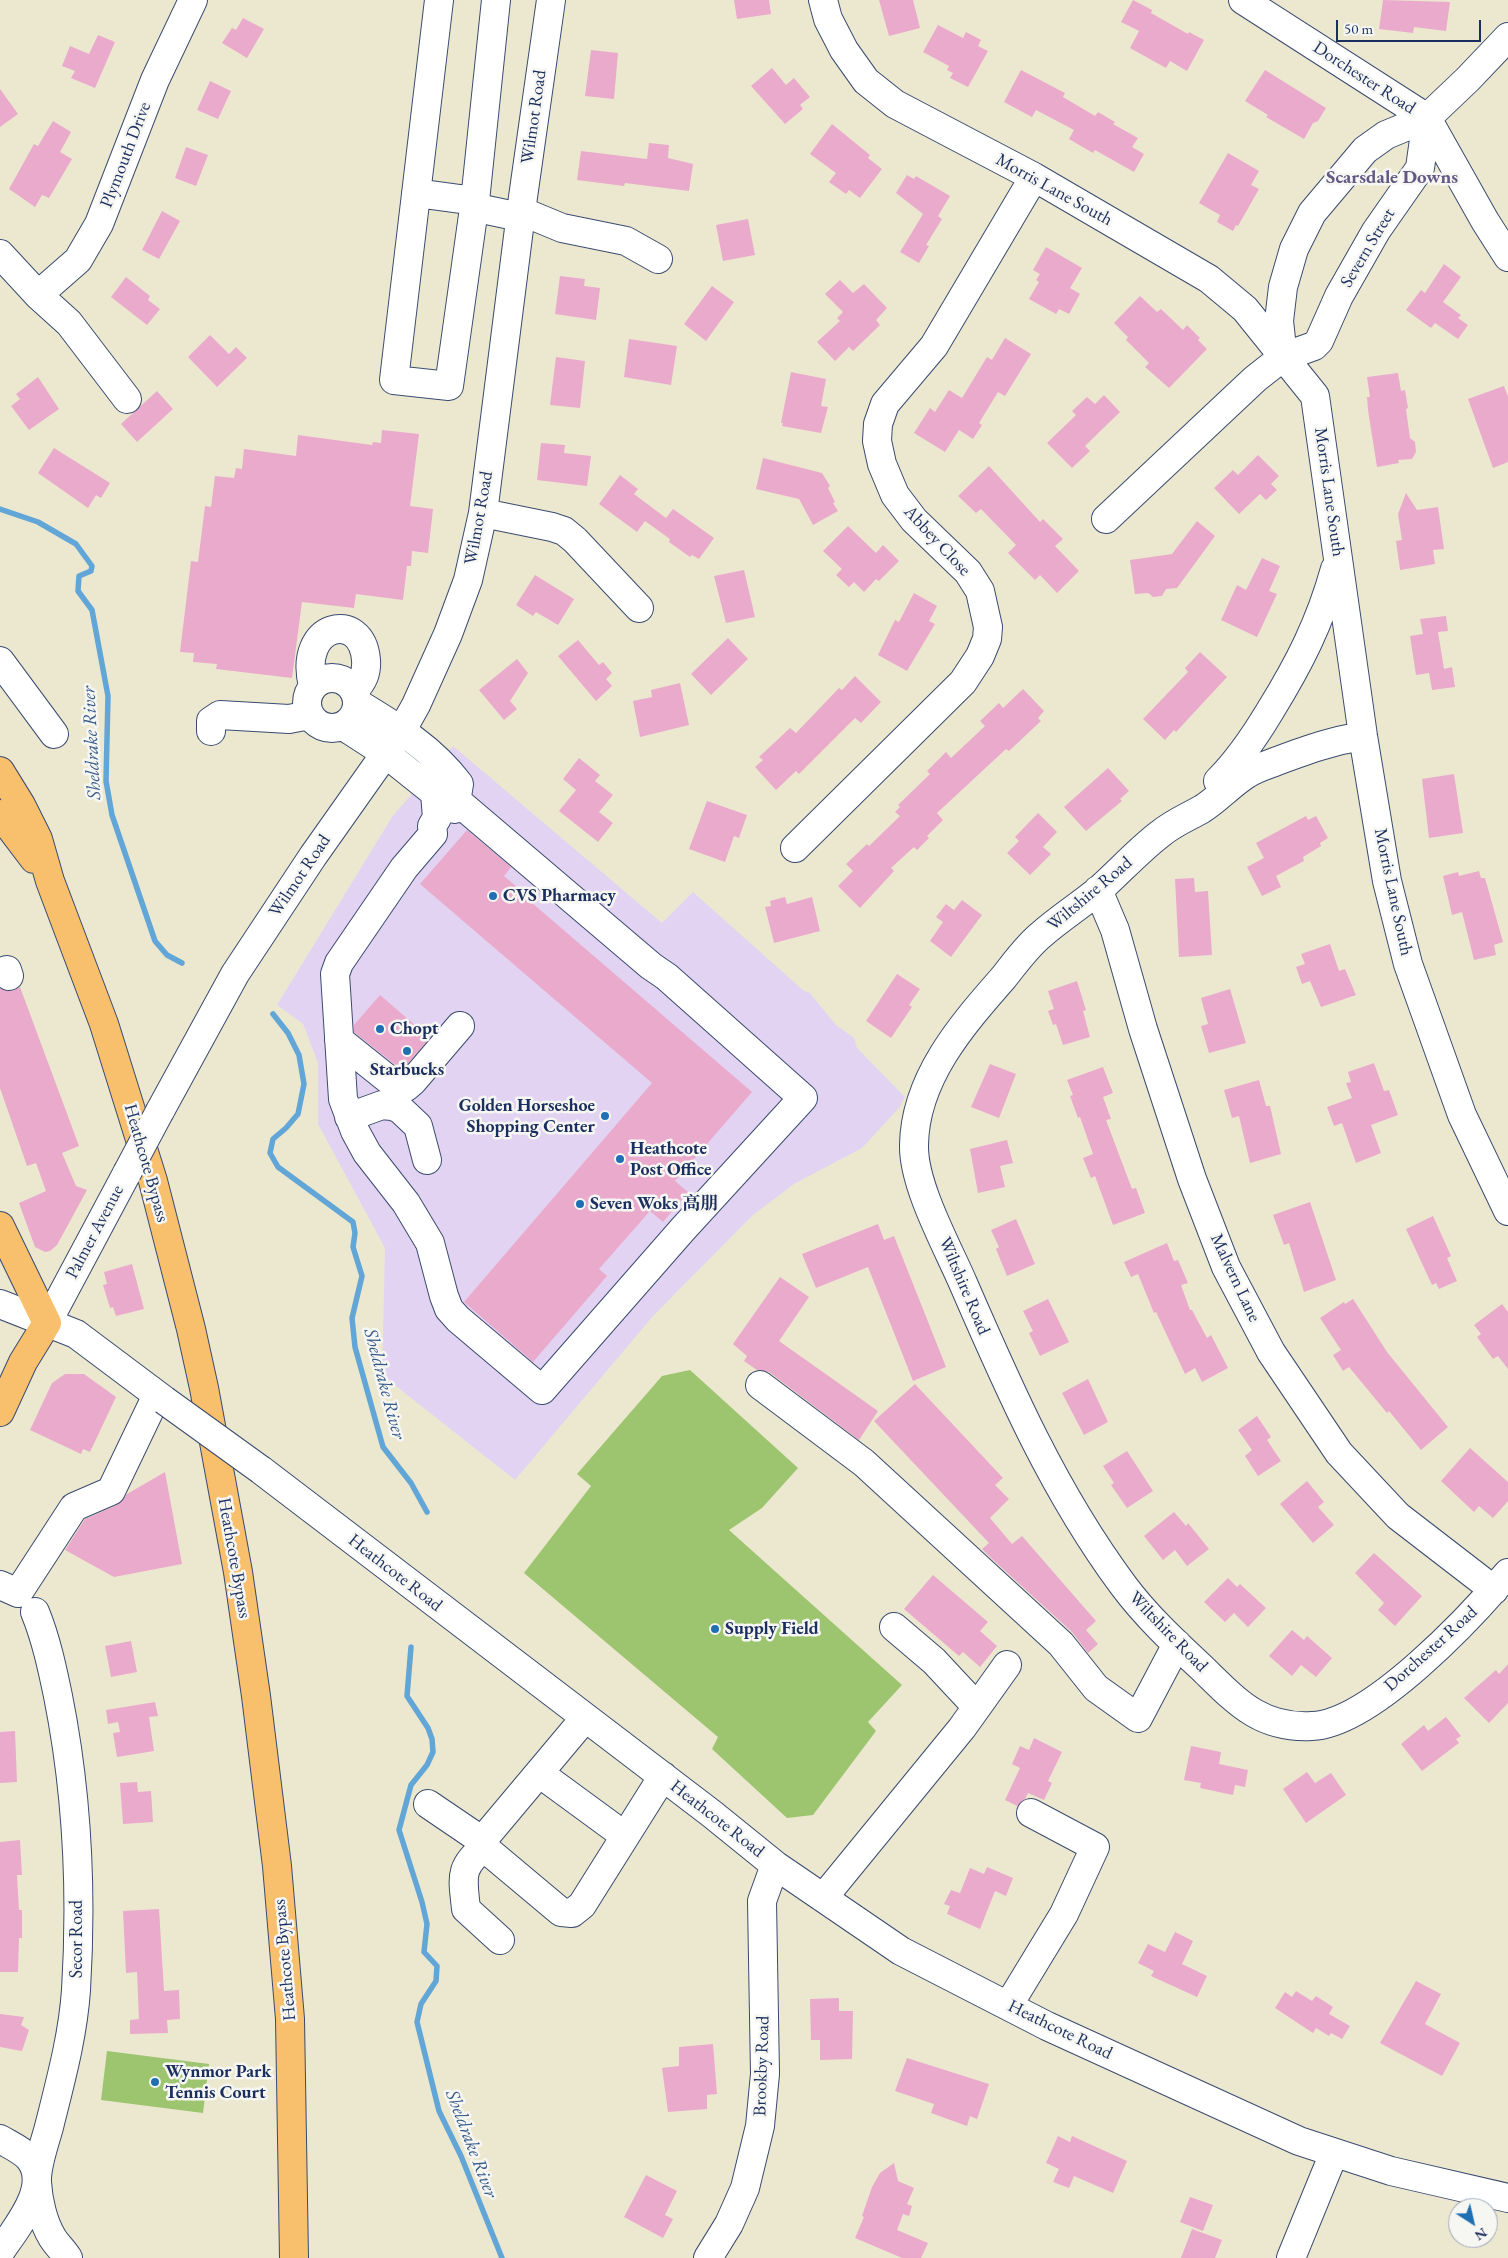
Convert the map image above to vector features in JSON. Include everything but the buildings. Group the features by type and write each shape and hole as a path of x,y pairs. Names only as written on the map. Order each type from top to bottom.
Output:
{"main road":[{"name":"Heathcote Bypass","path":"0,772 22,805 38,840 50,881 104,1024 153,1181 191,1329 238,1572 257,1705 276,1866 290,2019 294,2258"},
{"name":"Heathcote Bypass","path":"0,814 50,881"},
{"path":"0,1226 47,1323"},
{"name":"Palmer Avenue","path":"0,1412 23,1362 47,1323"}],"street":[{"name":"Plymouth Drive","path":"38,295 78,260 99,224 155,80 193,0"},
{"path":"439,0 394,380 449,386 475,201 496,0"},
{"name":"Wilmot Road","path":"235,974 307,864 402,730 416,705 448,634 468,580 482,514 521,208 551,0"},
{"name":"Morris Lane South","path":"823,0 828,19 840,42 853,65 866,81 895,104 1034,177 1209,279 1245,310 1315,396 1363,736 1387,881 1408,964 1462,1115 1508,1211"},
{"name":"Dorchester Road","path":"1243,0 1427,118 1485,221 1508,257"},
{"path":"1283,357 1279,321 1283,286 1294,249 1312,213 1364,150 1386,135 1427,118 1508,38"},
{"name":"Severn Street","path":"1106,518 1255,379 1283,357 1314,346 1319,341 1339,296 1376,231 1420,168 1427,118"},
{"name":"Abbey Close","path":"795,848 963,682 980,656 987,639 988,627 980,591 968,572 914,520 895,494 882,464 877,442 878,424 885,404 934,346 1034,177"},
{"path":"416,193 475,201 482,209 521,208 562,228 626,241 658,259"},
{"path":"0,254 38,295 69,323 127,399"},
{"path":"482,514 564,531 575,540 639,608"},
{"name":"Wiltshire Road","path":"1188,816 1196,803 1233,766 1297,669 1325,606 1338,558"},
{"path":"313,686 309,670 310,654 317,640 328,632 337,629 356,634 362,641 366,654 367,670 352,706 334,728 325,727 316,722 310,715 307,705 308,695 313,686 323,679 335,678 346,682 352,706 351,732 386,754 446,797 651,966 667,977 803,1098 683,1229 542,1390 458,1319 449,1309 430,1243 406,1202 367,1153 343,1099 335,983 340,963 404,868 433,834 440,834 448,824 446,797 459,784 448,770 402,730 352,706"},
{"path":"0,661 54,734"},
{"path":"210,732 212,721 220,715 289,719 310,715"},
{"name":"Wiltshire Road","path":"1318,1726 1276,1724 1255,1715 1232,1698 1154,1622 1124,1586 1074,1514 1043,1459 1002,1374 928,1202 916,1166 914,1149 916,1123 922,1094 940,1060 977,1008 1038,937 1098,890 1161,832 1204,808 1249,772 1324,743 1363,736"},
{"name":"Malvern Lane","path":"1098,890 1115,930 1143,1029 1192,1179 1226,1266 1271,1352 1339,1454 1398,1516 1501,1582"},
{"name":"Palmer Avenue","path":"47,1323 235,974"},
{"path":"339,1040 399,1088 406,1087 413,1081 460,1026"},
{"path":"349,1116 382,1105 400,1109 418,1126 427,1160"},
{"name":"Heathcote Road","path":"0,1304 76,1334 261,1470 662,1776 775,1865 901,1951 1047,2026 1299,2141 1391,2171 1508,2198"},
{"path":"760,1385 864,1463 1061,1644 1096,1688 1138,1718 1177,1644"},
{"path":"18,1597 74,1507 111,1491 161,1398"},
{"name":"Dorchester Road","path":"1318,1726 1341,1718 1369,1703 1406,1676 1462,1624 1501,1582"},
{"name":"Secor Road","path":"18,1597 50,1656 64,1726 74,1811 78,1923 76,1991 71,2037 42,2148 37,2180 41,2207 47,2226 52,2237 68,2258"},
{"path":"894,1627 934,1661 976,1706"},
{"path":"823,1898 962,1728 1007,1665"},
{"path":"585,1718 486,1836 485,1844 487,1850 561,1912 572,1913 582,1905 662,1776"},
{"path":"539,1773 625,1836"},
{"path":"428,1804 485,1844"},
{"path":"1008,2006 1064,1914 1095,1847 1031,1813"},
{"path":"485,1844 462,1874 466,1909 500,1940"},
{"name":"Brookby Road","path":"708,2258 729,2224 745,2188 760,2126 766,2074 762,1901 775,1865"},
{"path":"0,2139 28,2156 34,2164 37,2180 33,2201 0,2252"},
{"path":"1291,2258 1334,2153"}],"shaded area":[{"name":"Golden Horseshoe Shopping Center","path":"453,746 662,923 693,892 804,991 809,992 836,1025 854,1038 857,1048 905,1097 899,1108 862,1148 794,1184 753,1215 653,1316 515,1480 382,1375 385,1248 318,1124 318,1063 303,1024 277,1005 392,817"}],"green space":[{"name":"Supply Field","path":"690,1370 798,1468 762,1508 729,1530 902,1685 868,1722 876,1731 813,1815 787,1818 712,1749 718,1737 524,1573 591,1486 577,1474 662,1376"},
{"name":"Wynmor Park Tennis Court","path":"107,2051 209,2064 203,2113 101,2100"}],"waterway":[{"name":"Sheldrake River","path":"0,509 38,522 76,544 92,566 91,571 79,576 78,591 92,610 108,696 106,781 112,815 155,941 167,955 182,963"},
{"name":"Sheldrake River","path":"273,1014 288,1033 299,1055 304,1084 298,1114 273,1139 270,1153 278,1167 353,1222 355,1233 353,1247 362,1276 352,1318 355,1347 383,1447 411,1483 427,1512"},
{"name":"Sheldrake River","path":"411,1647 407,1696 428,1728 432,1739 433,1752 427,1765 411,1785 399,1830 427,1924 424,1952 437,1966 436,1981 421,2004 417,2022 439,2111 461,2156 502,2258"}],"place":[{"name":"CVS Pharmacy","path":"493,896"},
{"name":"Chopt","path":"380,1029"},
{"name":"Starbucks","path":"407,1051"},
{"name":"Golden Horseshoe Shopping Center","path":"605,1116"},
{"name":"Heathcote Post Office","path":"620,1159"},
{"name":"Seven Woks 高朋","path":"580,1204"},
{"name":"Supply Field","path":"715,1629"},
{"name":"Wynmor Park Tennis Court","path":"155,2082"}],"district":[{"name":"Scarsdale Downs","path":"1392,178"}]}
